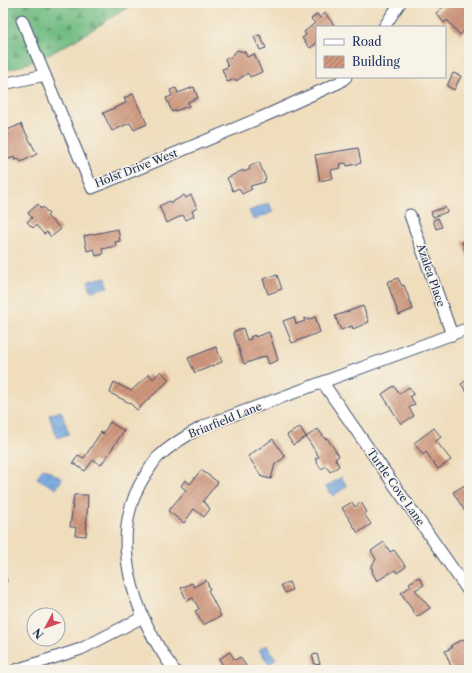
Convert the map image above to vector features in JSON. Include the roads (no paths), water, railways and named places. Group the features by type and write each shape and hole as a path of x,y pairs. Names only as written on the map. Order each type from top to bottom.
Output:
{"street":[{"path":"385,26 400,3"},
{"name":"Holst Drive West","path":"22,20 92,188 267,115 340,82 345,78"},
{"path":"3,84 45,75"},
{"name":"Azalea Place","path":"410,215 452,335"},
{"name":"Briarfield Lane","path":"174,670 143,618 129,571 125,542 128,513 136,492 157,458 178,439 204,426 469,328"},
{"name":"Turtle Cove Lane","path":"323,383 469,592"},
{"path":"16,670 81,649 143,618"}],"water":[{"path":"269,203 273,212 253,220 249,211"},
{"path":"106,277 108,287 91,291 88,281"},
{"path":"61,411 69,434 57,438 49,415"},
{"path":"43,468 62,479 56,489 37,478"},
{"path":"341,477 347,486 333,496 326,487"},
{"path":"266,645 276,659 269,664 259,650"}]}
